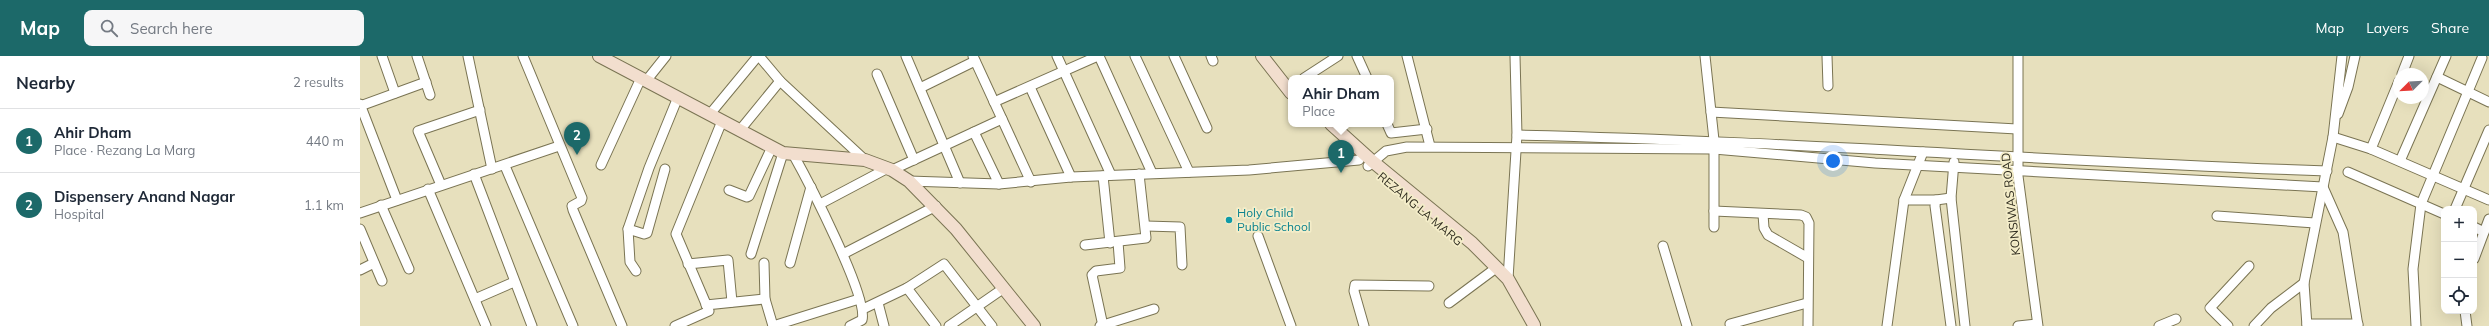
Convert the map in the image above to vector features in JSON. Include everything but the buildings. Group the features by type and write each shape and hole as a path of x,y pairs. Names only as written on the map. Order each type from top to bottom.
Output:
{"main road":[{"path":"599,56 783,151 864,160 890,169 909,181 936,206 1034,326"},
{"path":"1262,56 1288,85"},
{"path":"1271,56 1288,84"},
{"name":"REZANG LA MARG","path":"1325,127 1366,162 1472,242 1508,279 1534,326"},
{"name":"REZANG LA MARG","path":"1334,127 1366,162"},
{"name":"REZANG LA MARG","path":"1414,199 1517,296"}],"street":[{"path":"382,56 395,93"},
{"path":"417,56 430,95"},
{"path":"468,56 492,169"},
{"path":"523,56 559,146 582,198 581,202 572,206 573,210 622,326"},
{"path":"602,165 643,79 666,56"},
{"path":"710,114 759,56 780,81 864,160"},
{"path":"906,56 960,183"},
{"path":"1057,56 1107,176 1114,242 1120,268 1096,271 1092,275 1102,326 1154,309"},
{"path":"994,102 1098,56 1152,173"},
{"path":"1135,56 1189,172"},
{"path":"1174,56 1206,128"},
{"path":"1309,75 1338,56"},
{"path":"1357,56 1366,75"},
{"path":"1407,56 1430,146"},
{"path":"1508,279 1517,135 1515,56"},
{"path":"1705,56 1714,145 1714,228"},
{"path":"1827,56 1828,86"},
{"name":"KONSIWAS ROAD","path":"2018,56 2016,129 2017,169 2037,325"},
{"path":"2324,187 2338,215 2343,232 2358,325 2307,325 2304,283 2334,137 2334,124 2342,56"},
{"path":"2334,124 2348,87 2354,56"},
{"path":"2405,68 2410,56"},
{"path":"2400,162 2446,56"},
{"path":"2416,326 2413,264 2421,204 2431,175 2467,91 2484,58"},
{"path":"920,88 974,59 1031,182"},
{"path":"877,74 914,160"},
{"path":"2437,77 2489,102"},
{"path":"740,130 780,81"},
{"path":"397,200 360,105 426,82"},
{"path":"1030,87 1071,178"},
{"path":"2371,149 2393,96"},
{"path":"636,271 630,262 628,229 649,168 678,97"},
{"path":"441,185 418,131 480,110"},
{"path":"1711,112 2016,129"},
{"path":"820,204 890,169 914,160 1002,119"},
{"path":"675,326 708,313 709,309 676,234 722,120"},
{"path":"1388,127 1391,133 1391,149"},
{"path":"1391,133 1427,130"},
{"path":"2456,206 2462,189 2489,130"},
{"path":"974,132 1000,184"},
{"path":"1517,135 1714,145 1923,152 2252,169 2326,171"},
{"path":"2334,137 2371,149 2489,200"},
{"path":"909,181 1000,184 1152,173 1249,170 1366,162 1391,149 1430,146 1516,148 1714,145 1918,165 2017,169 2324,187"},
{"path":"360,213 474,174 505,166 559,146"},
{"path":"783,151 811,187 842,254 863,309 862,320 854,325"},
{"path":"729,190 747,197 750,196 783,151"},
{"path":"751,254 783,151"},
{"path":"1887,326 1904,200 1923,152"},
{"path":"1955,154 1951,198 1965,326"},
{"path":"505,166 573,326"},
{"path":"628,229 644,234 647,232 665,168"},
{"path":"2251,182 2252,169"},
{"path":"2348,172 2441,213"},
{"path":"474,174 532,326"},
{"path":"1085,245 1146,238 1146,226 1139,174"},
{"path":"790,263 811,187"},
{"path":"428,189 486,326"},
{"path":"1904,200 1936,200 1951,198"},
{"path":"1936,200 1935,206 1951,326"},
{"path":"381,206 409,269"},
{"path":"842,254 936,206"},
{"path":"1714,211 1801,215 1806,217 1809,223 1807,303 1808,326"},
{"path":"1763,214 1764,228 1768,235 1808,258"},
{"path":"2217,216 2316,223"},
{"path":"2477,251 2489,219"},
{"path":"1146,226 1180,227 1182,265"},
{"path":"360,229 382,281"},
{"path":"2477,229 2484,232"},
{"path":"1258,236 1291,326"},
{"path":"1663,246 1686,326"},
{"path":"688,264 728,260 732,302"},
{"path":"360,270 374,263"},
{"path":"764,263 765,298 773,326 859,299"},
{"path":"863,309 907,288 944,264 992,326"},
{"path":"2228,326 2210,308 2249,266"},
{"path":"1449,303 1492,271"},
{"path":"475,299 514,282"},
{"path":"2254,326 2271,308 2304,283"},
{"path":"1364,326 1354,291 1355,284 1430,286"},
{"path":"907,288 936,326"},
{"path":"949,326 1004,288"},
{"path":"706,305 765,298"},
{"path":"878,303 884,326"},
{"path":"1730,324 1807,303"},
{"path":"2465,314 2467,326"},
{"path":"2159,326 2176,319"},
{"path":"2018,326 2037,325"}],"place":[{"name":"Dispensery Anand Nagar","path":"577,155"},
{"name":"Ahir Dham","path":"1341,173"},
{"name":"Holy Child Public School","path":"1229,220"}]}
